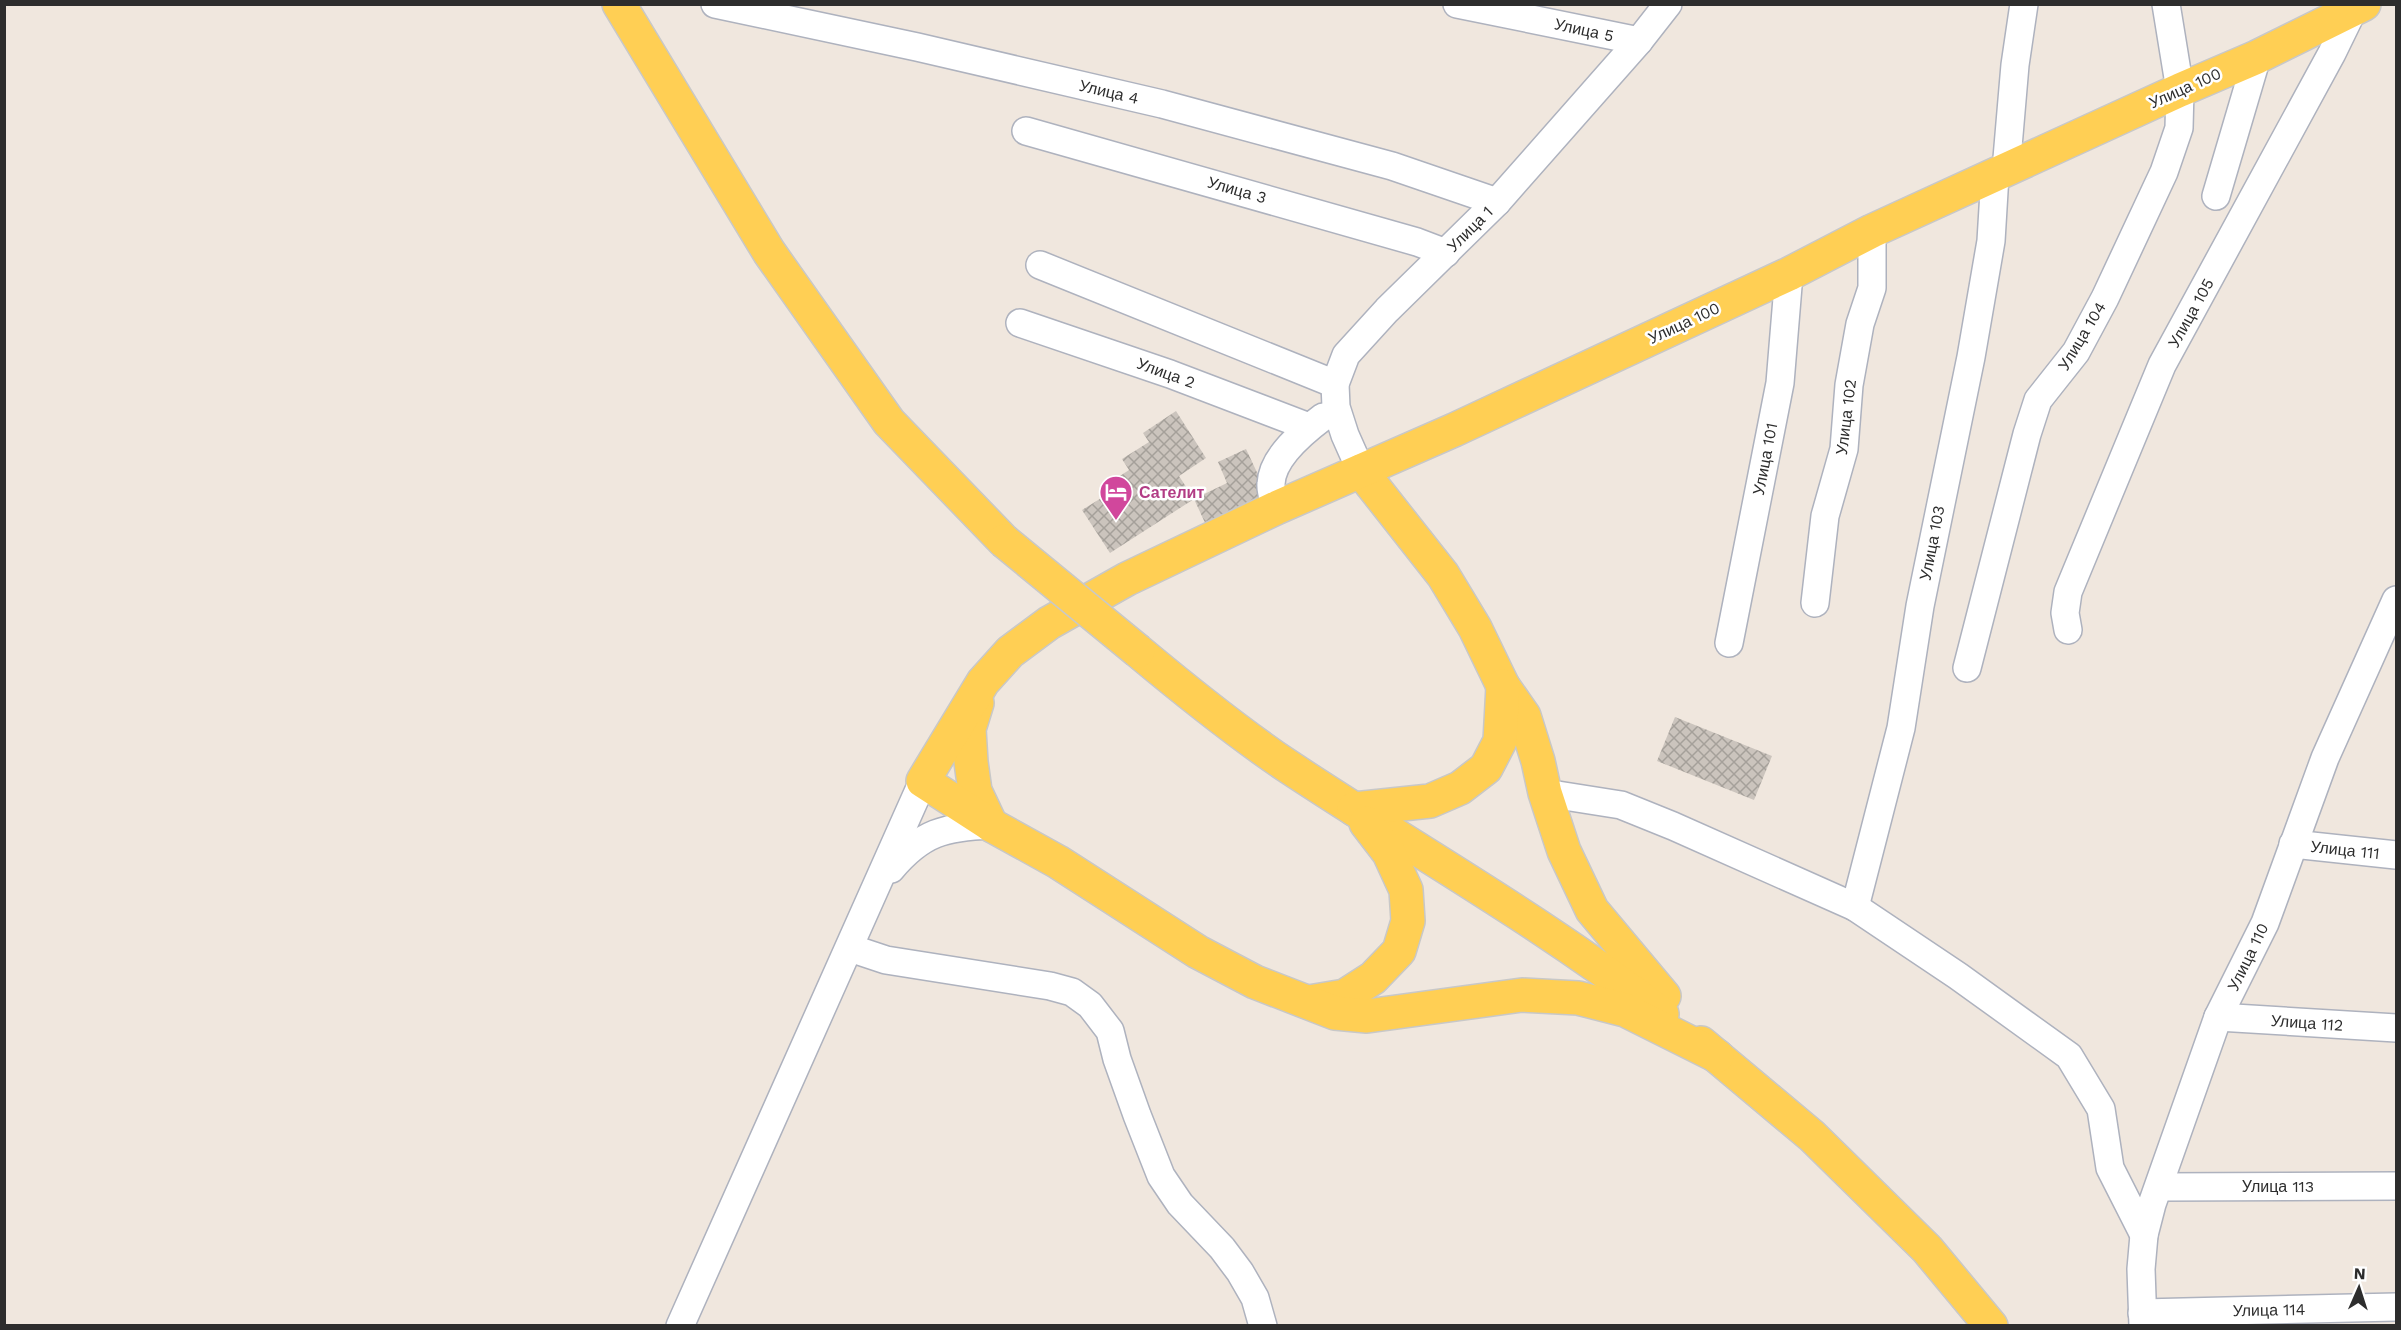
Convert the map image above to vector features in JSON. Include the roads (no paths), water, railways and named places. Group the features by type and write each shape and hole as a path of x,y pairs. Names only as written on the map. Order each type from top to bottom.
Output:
{"main road":[{"path":"619,4 769,252 889,422 1004,542 1211,712 1286,765 1611,975 1717,1056 1812,1136 1902,1224 1927,1249 1991,1326"},
{"name":"Улица 100","path":"923,781 983,682 1010,652 1049,623 1127,579 1276,508 1789,274 1872,231 2257,57 2359,7"},
{"path":"1361,471 1443,575 1475,628 1503,686 1524,716 1564,851 1592,910 1634,962 1717,1056"},
{"path":"983,682 969,729 970,762 975,791 991,825"},
{"path":"1354,808 1430,801 1461,788 1486,768 1500,741 1503,686"},
{"path":"923,781 991,825 1058,862 1198,952 1255,982 1335,1013 1366,1016 1522,995 1578,998 1625,1010 1717,1056"},
{"path":"1304,1002 1345,996 1373,978 1399,951 1408,921 1406,890 1389,853 1354,808"}],"street":[{"name":"Улица 4","path":"716,4 917,47 1162,104 1392,166 1497,202"},
{"name":"Улица 5","path":"1457,4 1639,42"},
{"name":"Улица 1","path":"1336,396 1346,355 1387,310 1497,202 1639,42 1668,4"},
{"path":"2000,173 2024,4"},
{"name":"Улица 104","path":"1967,668 2027,434 2038,400 2076,352 2105,298 2164,172 2179,128 2180,90 2166,4"},
{"name":"Улица 105","path":"2068,630 2065,612 2068,592 2162,365 2359,7"},
{"path":"2216,196 2257,57"},
{"name":"Улица 3","path":"1026,131 1417,242 1446,253"},
{"name":"Улица 103","path":"1855,907 1901,728 1920,606 1941,494 1971,357 2000,173"},
{"name":"Улица 102","path":"1815,603 1825,516 1844,449 1849,385 1860,324 1872,288 1872,231"},
{"path":"1040,265 1336,396"},
{"name":"Улица 101","path":"1729,643 1780,382 1789,274"},
{"name":"Улица 2","path":"1020,323 1170,374 1310,427"},
{"path":"1276,508 1271,485 1277,463 1336,396"},
{"path":"1336,396 1345,435 1361,471"},
{"name":"Улица 110","path":"2142,1319 2144,1235 2152,1204 2218,1017 2265,923 2325,758 2397,600"},
{"path":"680,1326 923,781"},
{"path":"1545,793 1621,805 1855,907 1958,976 2068,1056 2101,1109 2110,1168 2144,1235"},
{"path":"879,884 906,851 932,834 956,827 991,825"},
{"name":"Улица 111","path":"2293,844 2397,855"},
{"path":"850,948 886,960 1050,986 1072,992 1090,1005 1110,1032 1117,1059 1161,1176 1180,1204 1222,1248 1240,1272 1255,1298 1263,1326"},
{"name":"Улица 112","path":"2218,1017 2397,1028"},
{"name":"Улица 113","path":"2160,1186 2397,1186"},
{"name":"Улица 114","path":"2142,1319 2397,1307"}],"place":[{"name":"Сателит","path":"1116,521"}]}
